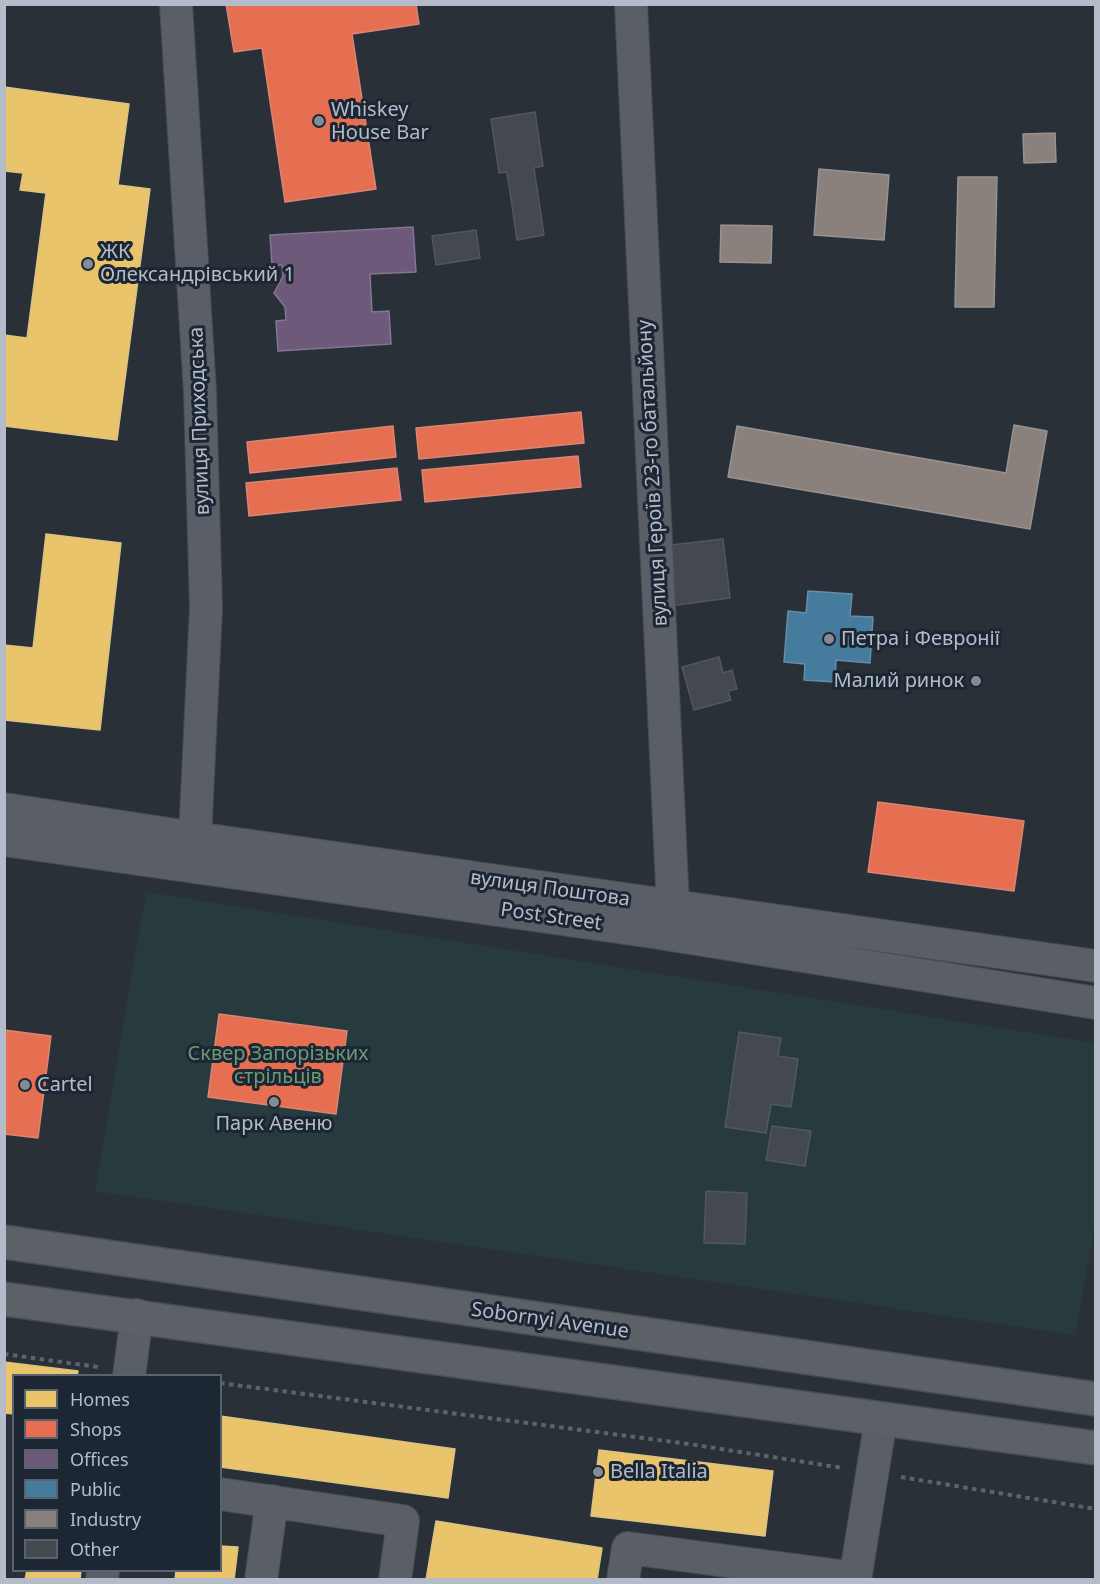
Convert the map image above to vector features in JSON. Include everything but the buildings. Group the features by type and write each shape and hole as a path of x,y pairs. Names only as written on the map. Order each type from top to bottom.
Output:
{"main road":[{"name":"Sobornyi Avenue","path":"4,1242 1095,1399"},
{"path":"4,1299 137,1315 1095,1448"}],"street":[{"name":"вулиця Приходська","path":"176,4 200,392 206,608 195,838"},
{"name":"вулиця Героїв 23-го батальйону","path":"631,4 673,906"},
{"name":"вулиця Поштова","path":"4,809 1095,966"},
{"name":"Post Street","path":"4,840 653,932 1095,1003"},
{"path":"653,932 653,920 673,906"},
{"path":"129,1373 137,1315"},
{"path":"623,1580 628,1548 855,1579 881,1419"},
{"path":"222,1494 403,1521 395,1580"},
{"path":"261,1580 272,1501"}],"path":[{"path":"4,1354 129,1373"},
{"path":"222,1383 689,1444 1095,1509"}],"green space":[{"name":"Сквер Запорізьких стрільців","path":"146,892 1095,1043 1095,1226 1075,1335 95,1191"}],"tram line":[{"path":"4,832 765,943 1096,995"}],"place":[{"name":"Whiskey House Bar","path":"319,121"},
{"name":"ЖК Олександрівський 1","path":"88,264"},
{"name":"Петра і Февронії","path":"829,639"},
{"name":"Малий ринок","path":"976,681"},
{"name":"Cartel","path":"25,1085"},
{"name":"Парк Авеню","path":"274,1102"},
{"name":"Bella Italia","path":"598,1472"}]}
